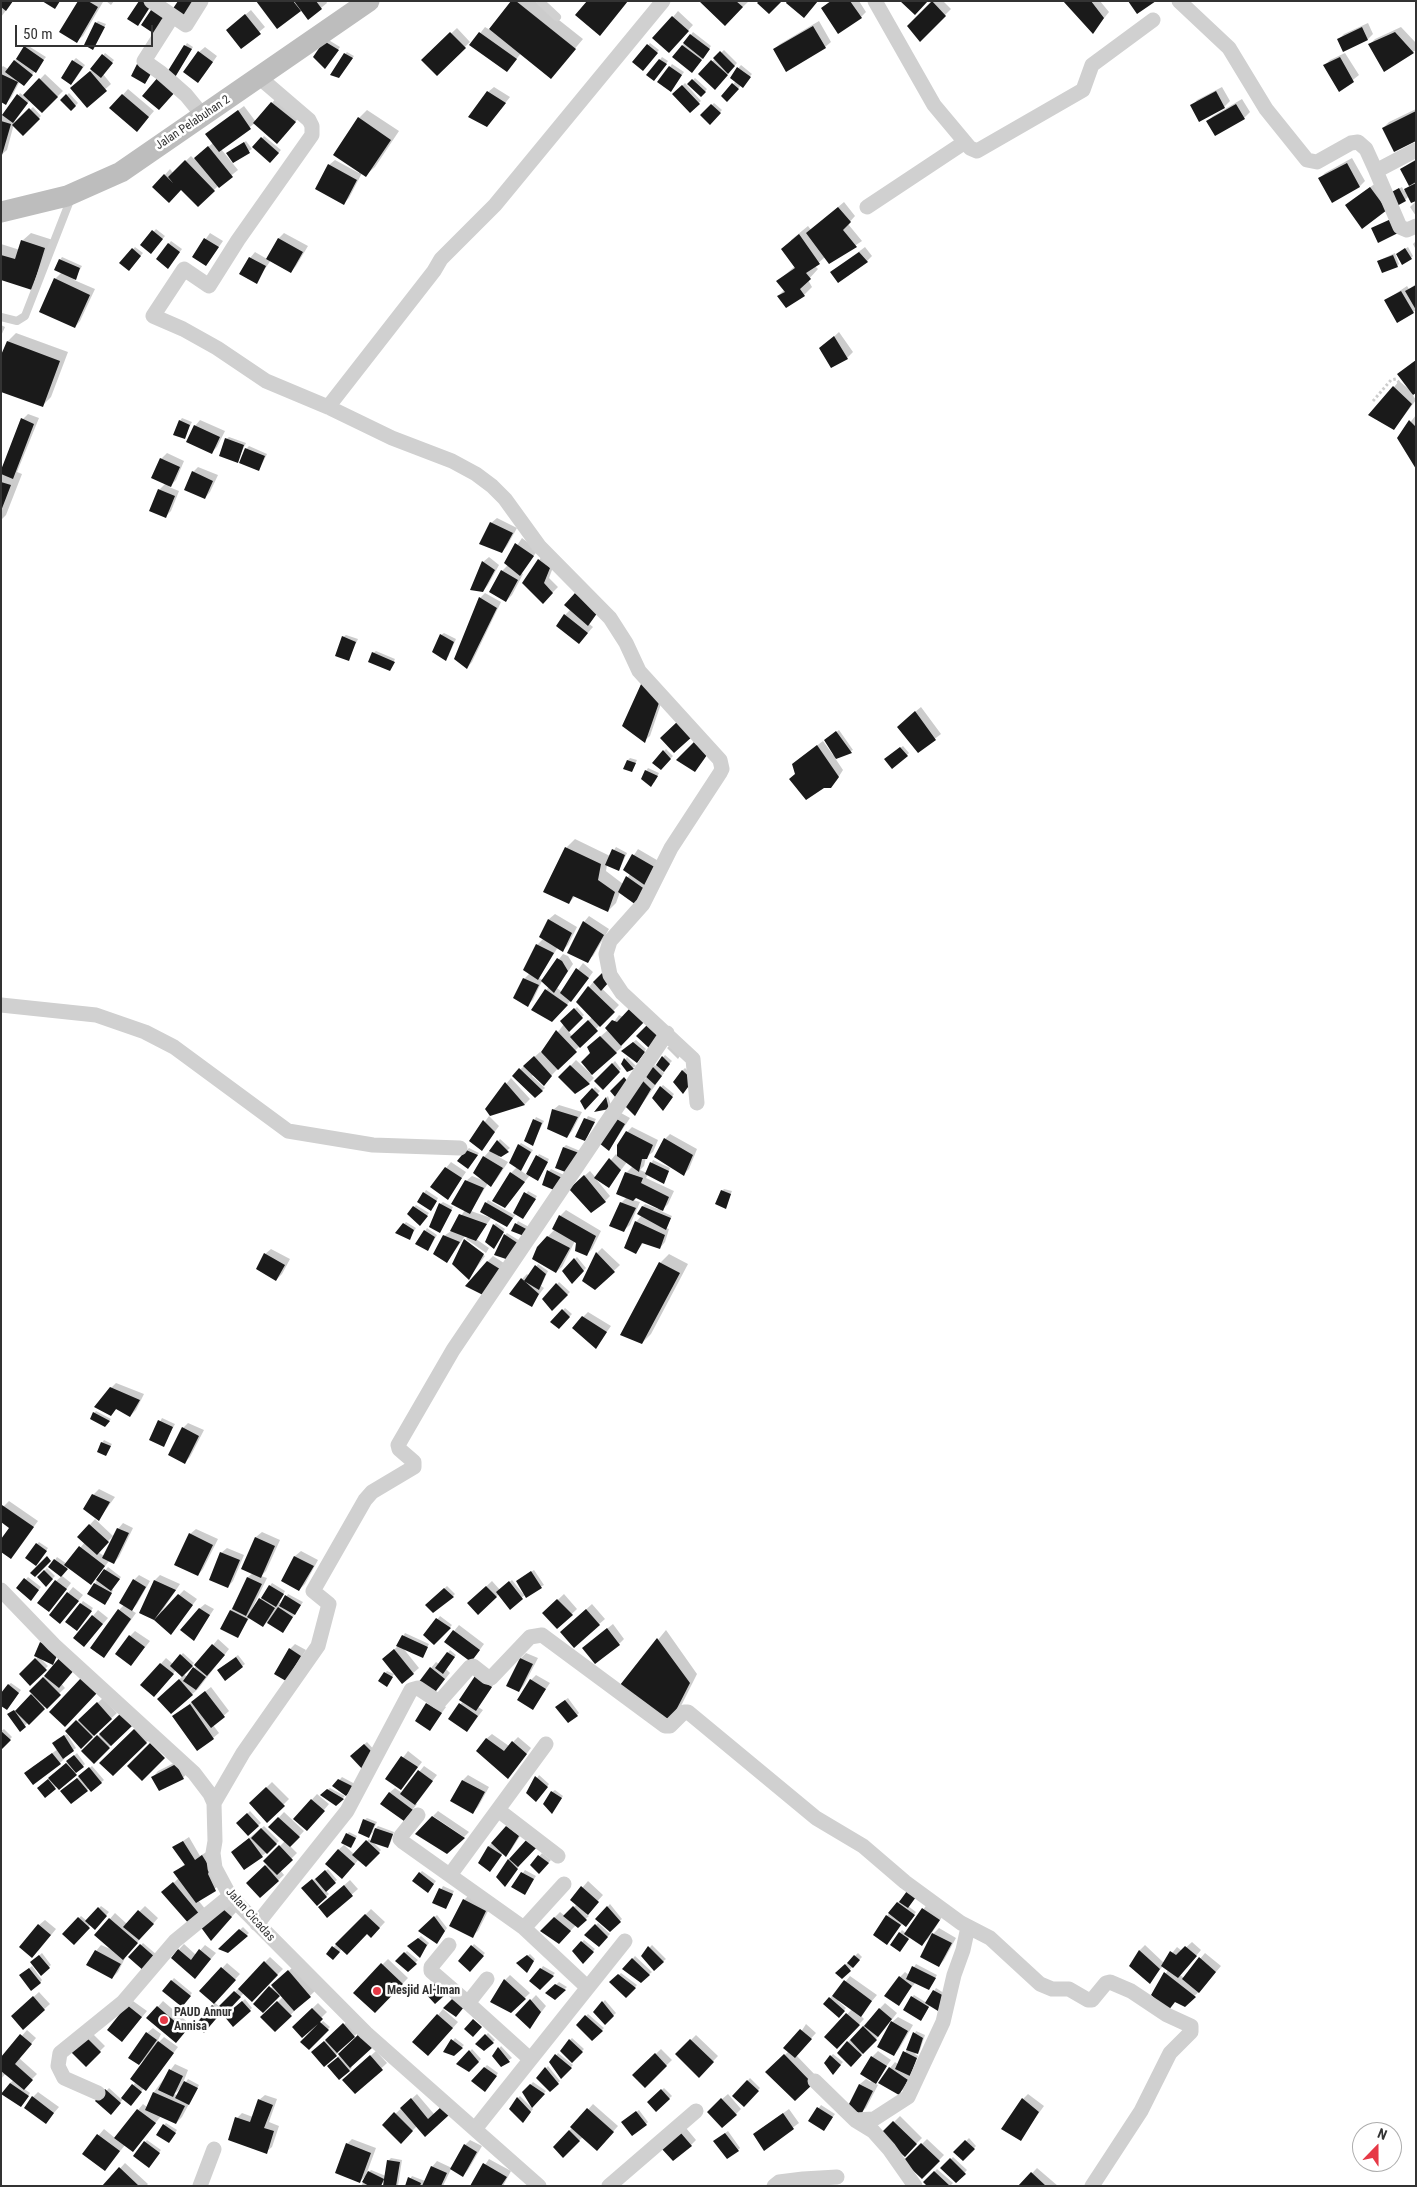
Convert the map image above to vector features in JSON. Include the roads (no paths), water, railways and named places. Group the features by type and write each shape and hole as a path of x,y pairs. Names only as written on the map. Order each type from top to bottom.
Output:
{"main road":[{"name":"Jalan Pelabuhan 2","path":"1,212 73,194 121,172 204,117 369,1"}],"street":[{"path":"151,1 186,25 201,1"},
{"path":"328,407 434,271 441,259 495,204 663,1"},
{"path":"875,1 934,105 970,148 979,151 1083,90 1092,65 1153,20"},
{"path":"1179,1 1229,48 1266,109 1307,160 1317,162 1351,143 1358,142 1366,149 1400,227 1404,230 1416,226"},
{"path":"172,17 144,61 186,95 204,117"},
{"path":"260,78 306,116 312,126 312,135 238,240 209,286 184,269 153,316 192,334 266,380 392,438 452,461 476,474 492,486 505,499 540,546 610,618 626,643 639,671 720,760 722,769 720,773 671,848 643,904 610,941 606,954 610,975 622,993 693,1059 697,1103"},
{"path":"867,207 965,142"},
{"path":"1376,171 1416,150"},
{"path":"1,1005 96,1015 146,1032 174,1047 288,1131 373,1145 460,1148"},
{"path":"214,1803 243,1754 318,1646 329,1604 313,1591 365,1500 372,1492 414,1467 414,1462 399,1449 398,1445 453,1350 666,1033"},
{"path":"1,1590 54,1645 194,1773 210,1794 214,1803"},
{"path":"257,1924 347,1811 411,1690 418,1688 439,1702 470,1667 473,1666 491,1678 530,1637 537,1634 542,1635 665,1726 670,1726 684,1712 688,1712 816,1818 863,1846 905,1882 968,1927 990,1938 1040,1984 1052,1988 1070,1989 1088,2000 1092,2000 1106,1982 1110,1982 1131,1990 1167,2015 1188,2023 1192,2028 1191,2032 1170,2053 1141,2111 1092,2186"},
{"path":"450,1875 546,1744"},
{"name":"Jalan Cicadas","path":"214,1803 215,1840 213,1853 215,1868 230,1896 366,2033 539,2186"},
{"path":"498,1810 558,1856"},
{"path":"418,1815 400,1839 524,1928 587,1987"},
{"path":"524,1928 564,1884"},
{"path":"98,2093 64,2078 58,2066 60,2053 123,2002 175,1941 230,1896"},
{"path":"855,2120 874,2119 908,2097 942,2022 968,1927"},
{"path":"475,2129 625,1941"},
{"path":"449,1945 431,1967 430,1971 530,2059"},
{"path":"468,2003 487,1979"},
{"path":"816,2081 855,2120 873,2131 889,2148 915,2186"},
{"path":"608,2186 696,2111"},
{"path":"200,2186 214,2149"},
{"path":"774,2186 779,2182 836,2177"}],"lane":[{"path":"540,1 557,17"},
{"path":"1,317 17,321 25,316 73,194"}],"place":[{"name":"Mesjid Al-Iman","path":"377,1991"},
{"name":"PAUD Annur Annisa","path":"164,2020"}]}
